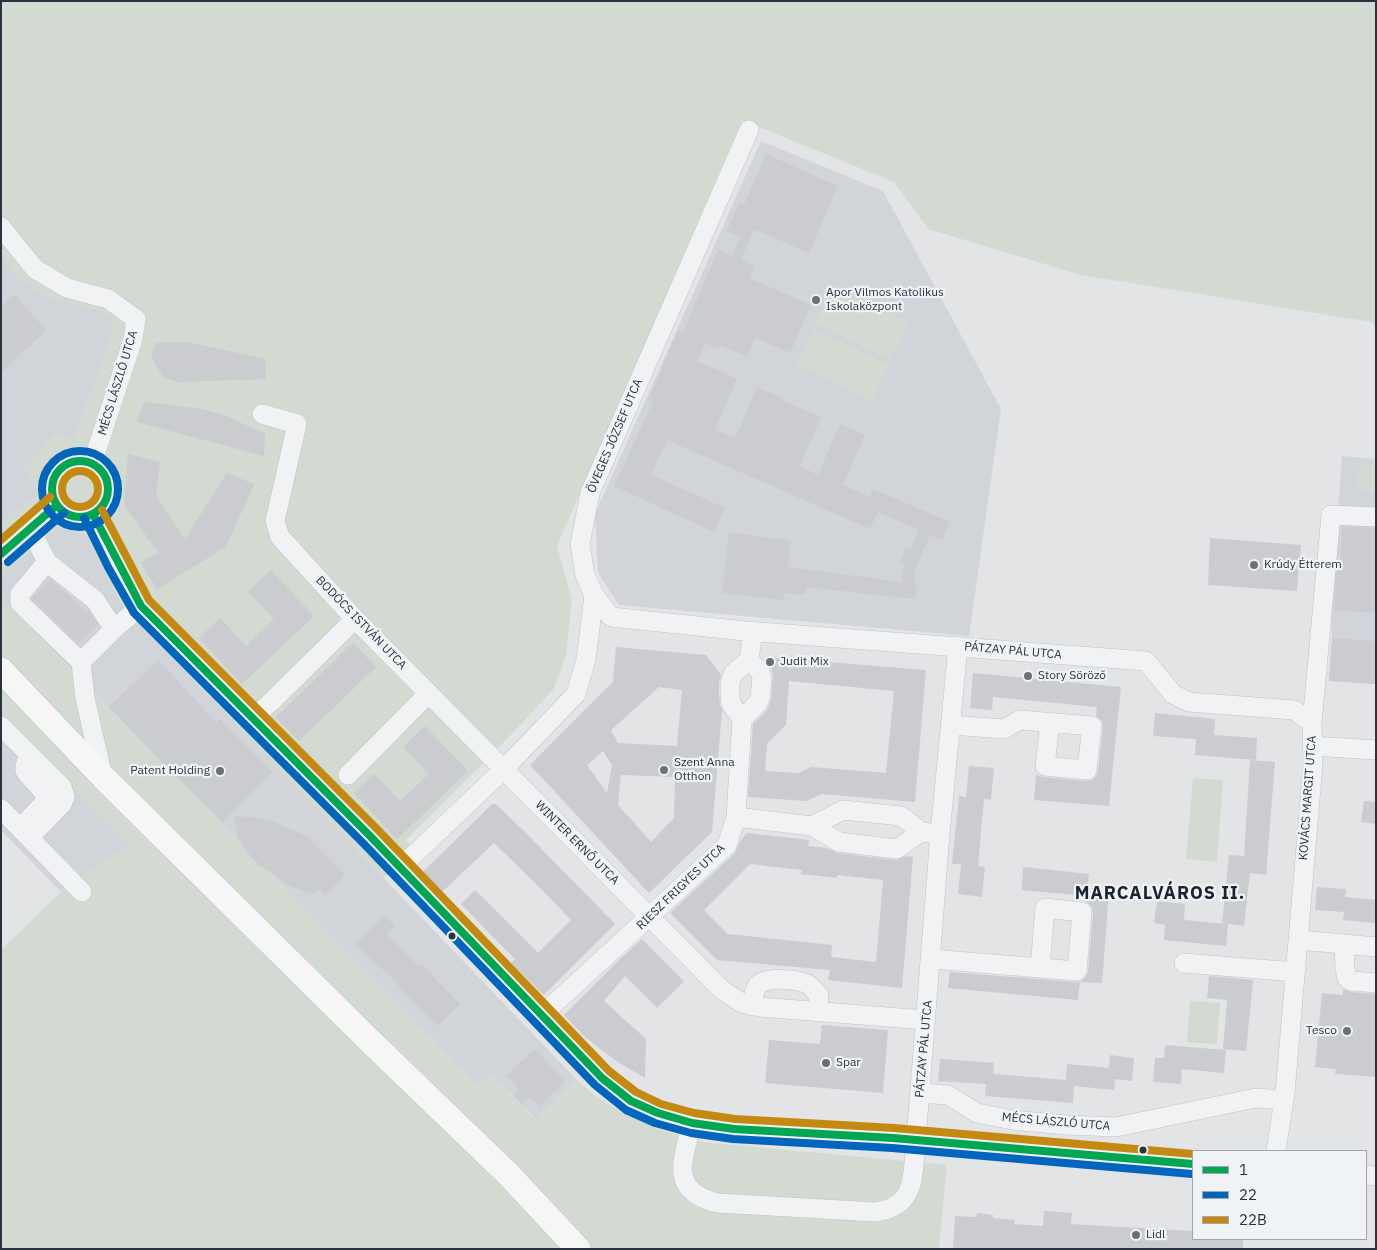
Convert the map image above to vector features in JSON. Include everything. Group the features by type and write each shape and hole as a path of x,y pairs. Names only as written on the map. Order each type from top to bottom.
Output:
{"main road":[{"path":"1,670 103,777 374,1045 509,1175 578,1249"}],"street":[{"name":"ÖVEGES JÓZSEF UTCA","path":"749,130 590,493 580,544 585,574 594,594 611,617 753,631 958,646"},
{"name":"MÉCS LÁSZLÓ UTCA","path":"1,227 35,269 67,288 108,299 136,319 133,339 92,464"},
{"name":"BODÓCS ISTVÁN UTCA","path":"262,414 297,424 275,521 280,537 355,619 503,770"},
{"path":"83,462 92,464 100,470 105,478 108,486 106,501 93,514 86,517 72,516 66,513 54,499 54,480 61,469 71,463 83,462"},
{"path":"1,554 57,504"},
{"path":"93,514 141,606 400,868 602,1078 631,1101 658,1113 692,1123 734,1129 916,1140 1192,1164"},
{"path":"1312,723 1331,515 1376,517"},
{"path":"30,528 47,562 95,600 114,629"},
{"path":"47,562 20,594 20,603 81,662 85,698 103,777"},
{"path":"400,868 503,770 576,694 586,660 594,594"},
{"path":"81,662 114,629 141,606"},
{"path":"253,718 355,619"},
{"path":"749,660 760,671 762,678 760,699 742,719 730,704 730,683 733,674 749,660 753,631"},
{"name":"PÁTZAY PÁL UTCA","path":"692,1123 682,1162 682,1176 694,1193 706,1200 718,1203 875,1212 886,1210 899,1204 908,1193 911,1185 916,1140 940,834 958,646 1146,661"},
{"name":"KOVÁCS MARGIT UTCA","path":"1146,661 1173,694 1189,702 1294,710 1312,723 1313,764 1296,972 1284,1100 1276,1150"},
{"path":"348,775 428,694"},
{"name":"RIESZ FRIGYES UTCA","path":"542,1015 727,845 736,817 742,719"},
{"path":"951,725 1004,729 1020,720 1050,722"},
{"path":"1,726 29,754 25,771 45,794 44,804 24,833"},
{"path":"1313,746 1376,750"},
{"name":"WINTER ERNŐ UTCA","path":"503,770 722,990 742,1003 752,1006"},
{"path":"1,809 82,892"},
{"path":"812,826 843,810 901,816 921,832 940,834"},
{"path":"736,817 812,826 839,842 898,849 921,832"},
{"path":"1298,940 1376,947"},
{"path":"1344,944 1347,978 1352,981 1376,983"},
{"path":"931,959 1040,968"},
{"path":"1184,963 1296,972"},
{"path":"818,1011 819,995 809,984 796,980 771,979 761,982 756,988 752,1006 925,1020"},
{"name":"MÉCS LÁSZLÓ UTCA","path":"920,1093 948,1095 976,1113 1012,1120 1116,1127 1256,1098 1284,1100"},
{"path":"1116,1127 1117,1158"}],"shaded area":[{"path":"1,1 1376,1 1376,330 1372,322 1081,275 928,229 894,182 742,120 557,546 572,600 566,655 553,690 406,840 413,849 383,878 123,605 86,537 59,525 1,578 1,523 29,501 42,494 23,470 55,433 74,439 113,332 112,317 94,310 47,298 19,278 1,255"},
{"name":"Apor Vilmos Katolikus Iskolaközpont","path":"761,141 883,191 1001,409 969,636 619,605 598,573 595,514"},
{"path":"1,255 19,278 112,317 113,332 74,439 43,494 29,501 1,523"},
{"path":"832,288 909,324 891,360 815,324"},
{"path":"813,329 889,364 872,401 796,365"},
{"path":"1342,456 1376,459 1376,684 1329,681 1332,638 1331,610"},
{"path":"1359,463 1376,464 1376,493 1357,492"},
{"path":"59,525 87,537 123,606 576,1079 536,1119 491,1074 477,1085 1,597 1,578"},
{"path":"1,597 477,1085 491,1074 535,1119 576,1079 594,1095 618,1110 661,1130 703,1142 947,1165 939,1249 1,1249 1,950 61,892 129,844 1,719"},
{"path":"1,719 130,844 61,892 1,830"},
{"path":"1193,778 1223,780 1217,862 1186,859"},
{"path":"1190,1001 1220,1003 1217,1044 1187,1042"}],"building":[{"path":"766,154 838,186 809,253 754,229 741,260 754,266 749,278 811,305 790,353 755,338 747,357 720,345 718,349 705,343 697,361 737,379 715,430 735,438 757,387 782,398 781,400 821,417 800,466 818,475 840,424 865,435 843,485 870,497 873,489 950,522 942,540 930,535 916,568 913,583 917,584 915,599 806,587 805,595 785,593 784,600 722,593 729,533 791,540 788,567 901,582 904,563 900,561 906,548 910,550 919,530 878,512 870,529 667,440 651,475 725,508 714,532 614,486 653,402 648,400 679,330 683,332 718,250 732,256 740,237 727,231 739,203 744,205"},
{"path":"15,295 46,330 1,373 1,306"},
{"path":"187,342 265,359 266,379 178,382 163,377 151,357 156,343"},
{"path":"144,402 203,409 224,415 265,434 264,456 137,422"},
{"path":"128,454 160,462 156,496 185,539 227,473 254,484 226,547 157,589 141,563 158,552 124,505"},
{"path":"1342,527 1376,528 1376,613 1334,610"},
{"name":"Krúdy Étterem","path":"1210,538 1301,545 1297,591 1208,585"},
{"path":"271,570 314,616 242,684 199,638 220,618 246,646 274,619 248,592"},
{"path":"51,579 86,612 88,610 98,624 78,643 32,599"},
{"path":"1332,638 1376,641 1375,684 1329,681"},
{"path":"353,643 376,667 299,741 276,717"},
{"name":"Szent Anna Otthon","path":"616,647 706,655 721,675 719,694 722,710 712,832 649,893 530,765 613,682","holes":["659,687 682,690 677,746 618,743 611,730","603,751 612,765 607,793 587,765","621,775 675,777 674,818 651,842 618,805"]},
{"path":"766,657 926,670 915,802 822,794 806,801 748,797 753,724 767,710 771,700 773,675 771,667 765,660","holes":["789,681 894,691 886,773 811,767 799,773 765,771 767,744 786,725"]},
{"path":"158,660 216,722 220,719 272,772 223,822 164,765 109,707"},
{"path":"973,673 1121,687 1109,806 1034,800 1036,775 1086,781 1092,780 1096,776 1103,727 1102,721 1096,716 1097,707 993,697 992,710 970,708"},
{"path":"1155,713 1215,719 1214,735 1257,738 1256,760 1195,755 1196,739 1153,736"},
{"path":"425,726 468,771 397,839 354,793 374,774 400,801 429,774 403,747"},
{"path":"1250,760 1275,762 1266,875 1250,873 1244,926 1228,924 1226,946 1164,940 1165,925 1154,923 1157,901 1185,904 1184,920 1227,924 1222,923 1229,855 1244,856"},
{"path":"969,766 994,768 991,800 984,799 978,866 985,867 982,897 958,894 961,864 952,864 959,796 966,797"},
{"path":"1364,801 1376,802 1376,824 1361,822"},
{"path":"492,804 496,804 526,833 615,924 544,995 511,963 515,959 461,904 475,890 538,953 571,920 536,884 494,843 442,892 423,872"},
{"path":"234,816 260,818 308,837 345,875 325,895 319,889 314,894 288,885 251,857 238,839"},
{"path":"747,833 809,840 808,846 827,848 838,853 896,860 906,856 913,857 902,988 828,980 830,970 717,960 670,913 735,853 741,840","holes":["750,864 802,870 801,874 837,878 837,875 883,880 876,962 831,957 832,945 728,934 704,910"]},
{"path":"1023,867 1089,874 1087,890 1109,892 1102,983 1080,982 1078,1000 948,988 950,972 1076,982 1082,981 1086,977 1093,913 1092,907 1086,902 1087,896 1022,890"},
{"path":"1317,887 1346,889 1345,897 1376,900 1376,923 1343,920 1344,912 1315,910"},
{"path":"384,915 395,926 386,935 419,966 421,964 460,1004 438,1026 356,944"},
{"path":"642,939 684,981 657,1008 625,976 604,1001 646,1039 645,1078 600,1049 584,1036 564,1015"},
{"path":"1209,976 1253,980 1246,1051 1223,1049 1227,1000 1207,998"},
{"name":"Tesco","path":"1343,989 1351,992 1376,994 1376,1077 1335,1074 1336,1069 1315,1067 1322,993 1343,995"},
{"name":"Spar","path":"822,1025 888,1030 883,1093 765,1083 769,1040 820,1044"},
{"path":"1165,1045 1226,1050 1224,1073 1182,1069 1181,1084 1153,1082 1155,1058 1164,1058"},
{"path":"535,1049 565,1082 539,1107 530,1097 522,1105 513,1095 519,1089 507,1075"},
{"path":"1110,1055 1134,1058 1132,1081 1115,1079 1114,1090 1074,1086 1073,1103 985,1096 986,1084 938,1081 940,1059 994,1063 993,1074 1066,1080 1067,1064 1109,1068"},
{"path":"1044,1211 1072,1213 1071,1224 1192,1231 1192,1240 1243,1240 1243,1249 953,1249 955,1216 976,1217 977,1213 993,1215 993,1218 1015,1220 1014,1224 1043,1226"}],"transit line":[{"name":"22","path":"80,451 94,454 107,462 115,475 118,489 115,503 107,516 94,524 80,527 66,524 53,516 45,503 42,489 45,475 53,462 66,454 80,451"},
{"name":"1","path":"80,461 95,466 103,474 108,489 103,504 95,512 80,517 65,512 57,504 52,489 57,474 65,466 80,461"},
{"name":"22B","path":"80,471 92,477 98,489 92,501 80,507 68,501 62,489 68,477 80,471"},
{"name":"22B","path":"1,540 50,497"},
{"name":"1","path":"1,554 57,505"},
{"name":"22B","path":"102,510 149,600 377,829 609,1071 636,1092 661,1104 694,1113 735,1119 894,1128 1192,1154"},
{"name":"22","path":"8,562 64,513"},
{"name":"1","path":"93,514 141,606 370,836 602,1078 631,1101 658,1113 692,1123 734,1129 893,1138 1192,1164"},
{"name":"22","path":"84,518 108,567 134,613 363,843 595,1085 626,1110 655,1123 691,1133 733,1139 892,1148 1192,1174"}],"place":[{"name":"Apor Vilmos Katolikus Iskolaközpont","path":"816,300"},
{"name":"Krúdy Étterem","path":"1254,565"},
{"name":"Judit Mix","path":"770,662"},
{"name":"Story Söröző","path":"1028,676"},
{"name":"Szent Anna Otthon","path":"664,770"},
{"name":"Patent Holding","path":"220,771"},
{"name":"Tesco","path":"1347,1031"},
{"name":"Spar","path":"826,1063"},
{"name":"Lidl","path":"1136,1235"}],"district":[{"name":"MARCALVÁROS II.","path":"1160,894"}]}
